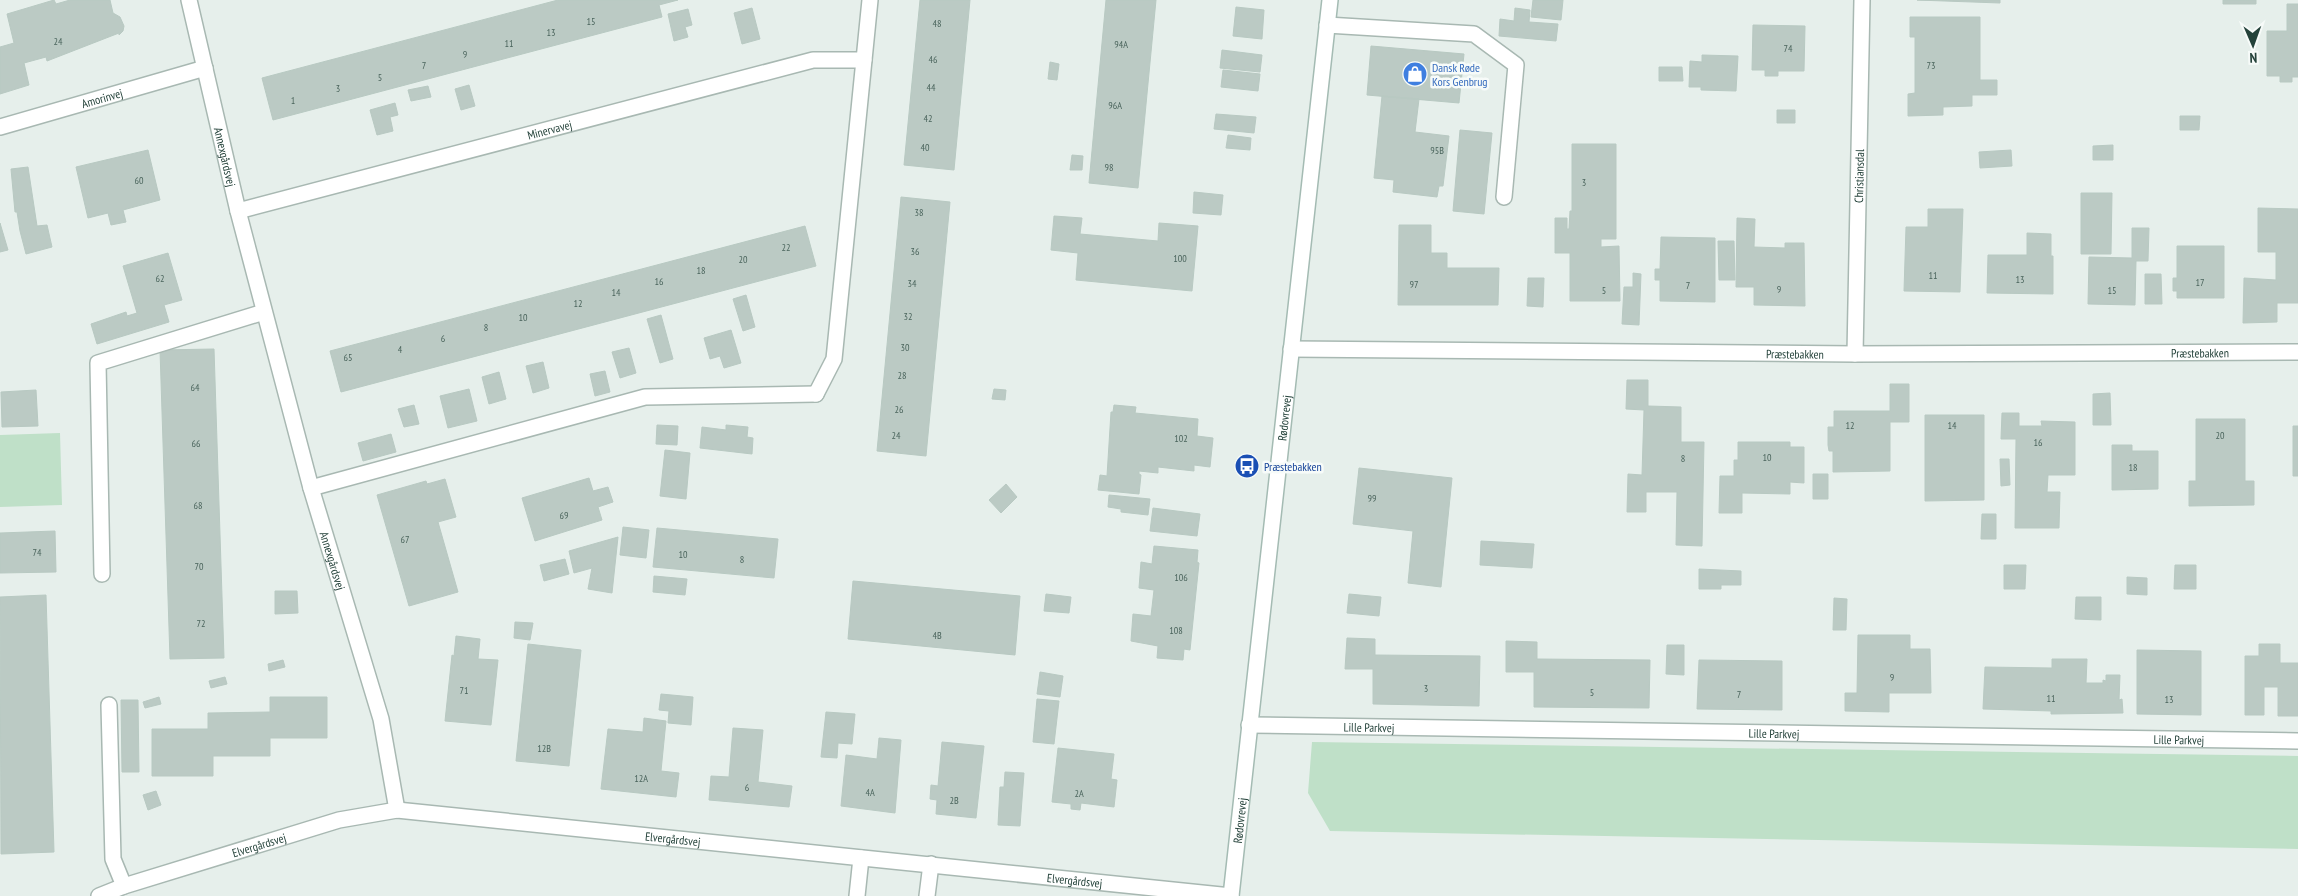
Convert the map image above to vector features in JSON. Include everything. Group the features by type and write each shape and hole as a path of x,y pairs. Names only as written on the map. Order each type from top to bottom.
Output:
{"street":[{"name":"Annexgårdsvej","path":"189,0 238,211 264,312 311,488 381,719 397,810"},
{"path":"311,488 644,397 816,394 834,358 870,0"},
{"name":"Rødovrevej","path":"1231,896 1330,0"},
{"name":"Christiansdal","path":"1855,354 1862,0"},
{"path":"1327,25 1474,34 1516,65 1504,196"},
{"name":"Minervavej","path":"238,211 813,60 864,60"},
{"name":"Amorinvej","path":"0,127 205,68"},
{"path":"102,574 98,363 264,312"},
{"name":"Præstebakken","path":"1292,349 1855,354 2298,352"},
{"path":"109,705 113,859 124,886"},
{"name":"Lille Parkvej","path":"1249,725 2298,741"},
{"name":"Elvergårdsvej","path":"99,896 124,886 338,820 397,810 1240,896"},
{"path":"857,896 861,858"},
{"path":"927,896 931,864"}],"green space":[{"path":"60,433 62,505 0,507 0,435"},
{"path":"1312,742 2298,756 2298,849 1330,831 1308,793"}],"building":[{"path":"54,0 56,4 70,0 110,0 113,13 120,17 124,26 123,31 119,35 119,33 47,61 46,57 24,63 29,85 0,94 0,47 14,43 7,14"},
{"path":"558,0 678,0 659,5 662,17 273,120 262,78"},
{"path":"920,0 970,0 954,170 904,165"},
{"path":"1106,0 1156,0 1138,188 1089,183"},
{"path":"1533,0 1563,0 1561,20 1531,17"},
{"path":"1917,0 2000,0 2000,3"},
{"path":"2223,0 2256,0 2256,4 2223,4"},
{"path":"2287,4 2298,4 2298,77 2292,77 2292,82 2280,82 2280,76 2267,76 2267,31 2287,31"},
{"path":"1236,7 1264,10 1262,39 1233,36"},
{"path":"752,8 760,39 742,44 734,13"},
{"path":"1515,8 1530,10 1529,22 1558,24 1556,41 1499,36 1500,19 1514,21"},
{"path":"688,9 692,25 685,27 688,37 674,41 668,14"},
{"path":"1910,17 1980,17 1980,80 1997,80 1997,95 1972,95 1972,106 1943,107 1943,115 1908,116 1908,94 1915,93 1915,37 1910,37"},
{"path":"1753,25 1805,26 1804,71 1778,71 1778,76 1765,76 1765,70 1752,70"},
{"name":"Dansk Røde Kors Genbrug","path":"1371,46 1464,54 1459,103 1367,95"},
{"path":"1222,50 1262,55 1260,72 1220,68"},
{"path":"1702,55 1738,56 1736,91 1701,90 1701,87 1689,87 1690,61 1702,62"},
{"path":"1050,62 1059,64 1057,80 1048,79"},
{"path":"1659,67 1682,67 1683,81 1659,81"},
{"path":"1223,70 1260,74 1258,91 1221,87"},
{"path":"469,85 475,106 461,110 455,89"},
{"path":"428,86 431,97 411,101 408,90"},
{"path":"1382,96 1419,99 1415,132 1449,136 1443,186 1439,186 1437,197 1393,192 1394,180 1374,178"},
{"path":"395,103 398,115 390,117 393,131 377,135 370,110"},
{"path":"1777,110 1795,110 1795,123 1777,123"},
{"path":"1216,114 1256,117 1254,133 1214,129"},
{"path":"2180,116 2200,116 2199,130 2180,130"},
{"path":"1460,130 1492,133 1484,214 1453,211"},
{"path":"1228,135 1251,138 1250,150 1226,148"},
{"path":"1572,144 1616,144 1616,239 1601,239 1601,247 1619,246 1620,301 1570,301 1570,253 1555,253 1555,218 1567,218 1567,229 1569,229 1570,211 1572,211"},
{"path":"2113,145 2113,160 2093,160 2093,146"},
{"path":"148,150 160,200 123,210 126,222 111,225 108,213 88,218 76,167"},
{"path":"2011,150 2012,166 1980,168 1979,152"},
{"path":"1072,155 1083,156 1082,170 1070,170"},
{"path":"28,167 37,226 47,225 52,247 26,254 17,212 15,212 11,169"},
{"path":"1194,192 1223,195 1221,215 1193,213"},
{"path":"2081,193 2112,193 2111,254 2081,254"},
{"path":"901,197 950,202 926,456 877,451"},
{"path":"2258,208 2298,209 2298,303 2277,303 2277,322 2243,323 2244,278 2276,280 2276,252 2258,252"},
{"path":"1928,209 1963,209 1960,292 1904,291 1906,227 1928,227"},
{"path":"1054,216 1082,218 1080,234 1158,241 1159,223 1198,226 1192,291 1076,280 1078,253 1051,250"},
{"path":"1737,218 1755,219 1754,247 1785,248 1785,243 1804,243 1805,306 1754,305 1754,287 1736,287"},
{"path":"0,223 8,250 0,252"},
{"path":"1399,225 1431,225 1431,253 1447,253 1447,268 1499,268 1498,305 1398,305"},
{"path":"805,226 816,266 341,392 330,351"},
{"path":"2132,228 2149,228 2148,261 2136,261 2135,305 2088,304 2089,257 2132,258"},
{"path":"2027,233 2051,234 2053,294 1987,293 1988,255 2027,255"},
{"path":"1661,237 1715,238 1715,302 1660,301 1660,280 1655,280 1655,269 1660,269"},
{"path":"1718,241 1734,241 1735,280 1719,280"},
{"path":"2177,246 2224,246 2224,298 2177,298 2177,291 2173,291 2173,278 2177,278"},
{"path":"168,253 182,300 164,305 169,322 97,344 91,324 126,312 127,316 137,313 123,266"},
{"path":"1633,273 1641,274 1639,325 1622,324 1624,287 1633,287"},
{"path":"2145,274 2161,274 2162,304 2145,304"},
{"path":"1528,278 1544,278 1543,307 1527,306"},
{"path":"746,295 755,327 743,331 733,299"},
{"path":"661,315 673,359 660,363 647,319"},
{"path":"731,330 741,363 724,368 720,356 710,359 704,338"},
{"path":"629,348 636,373 620,378 612,352"},
{"path":"214,349 224,658 170,659 160,350"},
{"path":"543,362 549,388 533,393 526,366"},
{"path":"605,371 610,392 595,396 590,374"},
{"path":"499,372 506,399 489,404 482,377"},
{"path":"1627,380 1648,380 1648,406 1681,407 1681,442 1704,442 1702,546 1676,545 1677,492 1646,492 1646,512 1627,512 1628,474 1642,475 1644,410 1626,409"},
{"path":"1890,384 1909,384 1909,422 1890,422 1890,471 1833,472 1833,451 1829,451 1828,427 1834,427 1834,411 1890,411"},
{"path":"469,389 477,421 448,428 440,396"},
{"path":"994,389 1006,390 1005,400 992,399"},
{"path":"36,390 38,426 2,427 1,392"},
{"path":"2110,393 2111,425 2093,425 2093,394"},
{"path":"414,405 419,424 404,427 398,409"},
{"path":"1114,405 1136,407 1135,413 1198,419 1197,436 1213,438 1210,467 1194,465 1194,471 1158,467 1158,473 1139,471 1141,475 1139,494 1098,490 1100,475 1107,476 1111,412 1113,412"},
{"path":"2002,413 2019,413 2019,426 2042,426 2041,421 2075,422 2075,475 2048,475 2047,492 2060,492 2059,528 2015,528 2016,439 2001,439"},
{"path":"1925,415 1984,415 1984,500 1925,501"},
{"path":"2196,419 2245,419 2245,481 2254,481 2254,505 2189,506 2189,481 2196,481"},
{"path":"657,425 678,426 677,445 656,444"},
{"path":"726,425 748,427 747,437 753,438 752,454 700,448 702,427 726,430"},
{"path":"2293,426 2298,426 2298,476 2293,476"},
{"path":"391,434 396,452 363,461 358,443"},
{"path":"1738,442 1790,442 1790,447 1804,447 1804,483 1790,482 1790,494 1742,493 1742,513 1719,513 1720,476 1734,476 1734,460 1738,460"},
{"path":"2112,445 2132,445 2132,451 2158,451 2158,489 2112,490"},
{"path":"665,450 690,453 686,499 660,496"},
{"path":"2000,459 2009,459 2010,485 2001,486"},
{"path":"1359,468 1452,478 1441,587 1408,583 1413,531 1353,524"},
{"path":"1813,474 1828,474 1828,499 1813,499"},
{"path":"589,478 593,491 608,487 613,502 598,507 602,520 535,541 522,498"},
{"path":"445,479 456,517 438,522 458,592 409,606 377,495 426,481 427,484"},
{"path":"1006,484 1017,497 1001,513 989,500"},
{"path":"1109,495 1150,499 1148,515 1121,512 1121,509 1108,507"},
{"path":"1153,508 1200,514 1197,536 1150,531"},
{"path":"1982,514 1996,514 1996,539 1981,539"},
{"path":"623,527 649,530 646,558 620,555"},
{"path":"657,528 778,539 774,578 653,567"},
{"path":"55,531 56,572 0,573 0,533"},
{"path":"618,537 612,593 588,589 592,568 574,573 569,551"},
{"path":"1481,541 1534,544 1532,568 1480,565"},
{"path":"1154,546 1198,550 1197,562 1199,563 1190,650 1184,649 1183,660 1157,658 1158,646 1131,641 1133,614 1151,616 1154,590 1139,588 1141,562 1152,564"},
{"path":"565,559 569,574 544,581 540,565"},
{"path":"2004,565 2026,565 2025,589 2004,589"},
{"path":"2175,565 2196,565 2196,589 2174,589"},
{"path":"1699,569 1741,571 1741,585 1721,585 1721,589 1699,589"},
{"path":"654,576 687,579 685,595 653,592"},
{"path":"2127,577 2147,578 2147,595 2127,594"},
{"path":"853,581 1020,596 1015,655 848,639"},
{"path":"275,591 297,591 298,613 275,614"},
{"path":"1046,594 1071,597 1069,613 1044,611"},
{"path":"1349,594 1381,597 1379,616 1347,613"},
{"path":"46,595 54,852 1,854 0,597"},
{"path":"2076,597 2101,597 2101,620 2075,619"},
{"path":"1834,598 1847,599 1846,630 1833,630"},
{"path":"515,622 533,623 530,640 514,638"},
{"path":"1858,635 1910,635 1910,649 1930,649 1931,693 1889,693 1889,712 1845,711 1845,693 1857,693"},
{"path":"456,636 480,639 478,659 498,660 491,725 445,721 452,655 454,656"},
{"path":"1347,638 1375,639 1375,655 1480,656 1479,706 1373,704 1373,669 1345,669"},
{"path":"1506,641 1537,642 1537,659 1650,660 1649,708 1534,707 1534,672 1506,672"},
{"path":"528,644 581,650 569,766 516,761"},
{"path":"2259,644 2280,644 2280,663 2298,663 2298,716 2278,716 2278,687 2264,687 2264,715 2245,715 2245,656 2259,656"},
{"path":"1667,645 1684,645 1684,675 1666,674"},
{"path":"2137,650 2201,651 2201,715 2137,714"},
{"path":"2052,659 2087,659 2086,683 2103,683 2103,680 2106,681 2106,675 2120,675 2119,700 2122,699 2123,713 2051,714 2051,711 1983,709 1985,667 2052,668"},
{"path":"283,660 285,667 269,671 268,664"},
{"path":"1699,660 1782,661 1782,710 1697,709"},
{"path":"1040,672 1063,676 1060,697 1037,694"},
{"path":"225,677 227,684 211,688 209,681"},
{"path":"661,694 693,697 691,725 668,723 669,711 659,710"},
{"path":"159,697 161,704 145,708 143,702"},
{"path":"270,697 327,697 327,738 270,738 270,756 213,756 213,776 152,776 152,729 208,729 208,713 270,712"},
{"path":"1037,699 1059,701 1054,744 1033,742"},
{"path":"121,700 138,700 139,772 122,772"},
{"path":"826,712 855,714 852,744 838,743 837,758 821,757"},
{"path":"644,718 666,721 661,771 679,773 676,797 601,789 608,729 643,732"},
{"path":"733,728 763,730 758,782 792,786 789,807 709,800 711,776 729,777"},
{"path":"879,738 901,740 895,813 841,806 846,755 877,759"},
{"path":"942,742 984,746 976,818 936,814 937,800 930,799 931,785 938,786"},
{"path":"1058,748 1114,754 1111,779 1117,780 1114,807 1081,803 1080,810 1071,809 1071,804 1052,802"},
{"path":"1005,772 1024,773 1020,826 998,825 1000,787 1004,787"},
{"path":"156,791 161,805 148,810 143,795"}],"place":[{"name":"Dansk Røde Kors Genbrug","path":"1415,74"},
{"name":"Præstebakken","path":"1247,466"}]}
